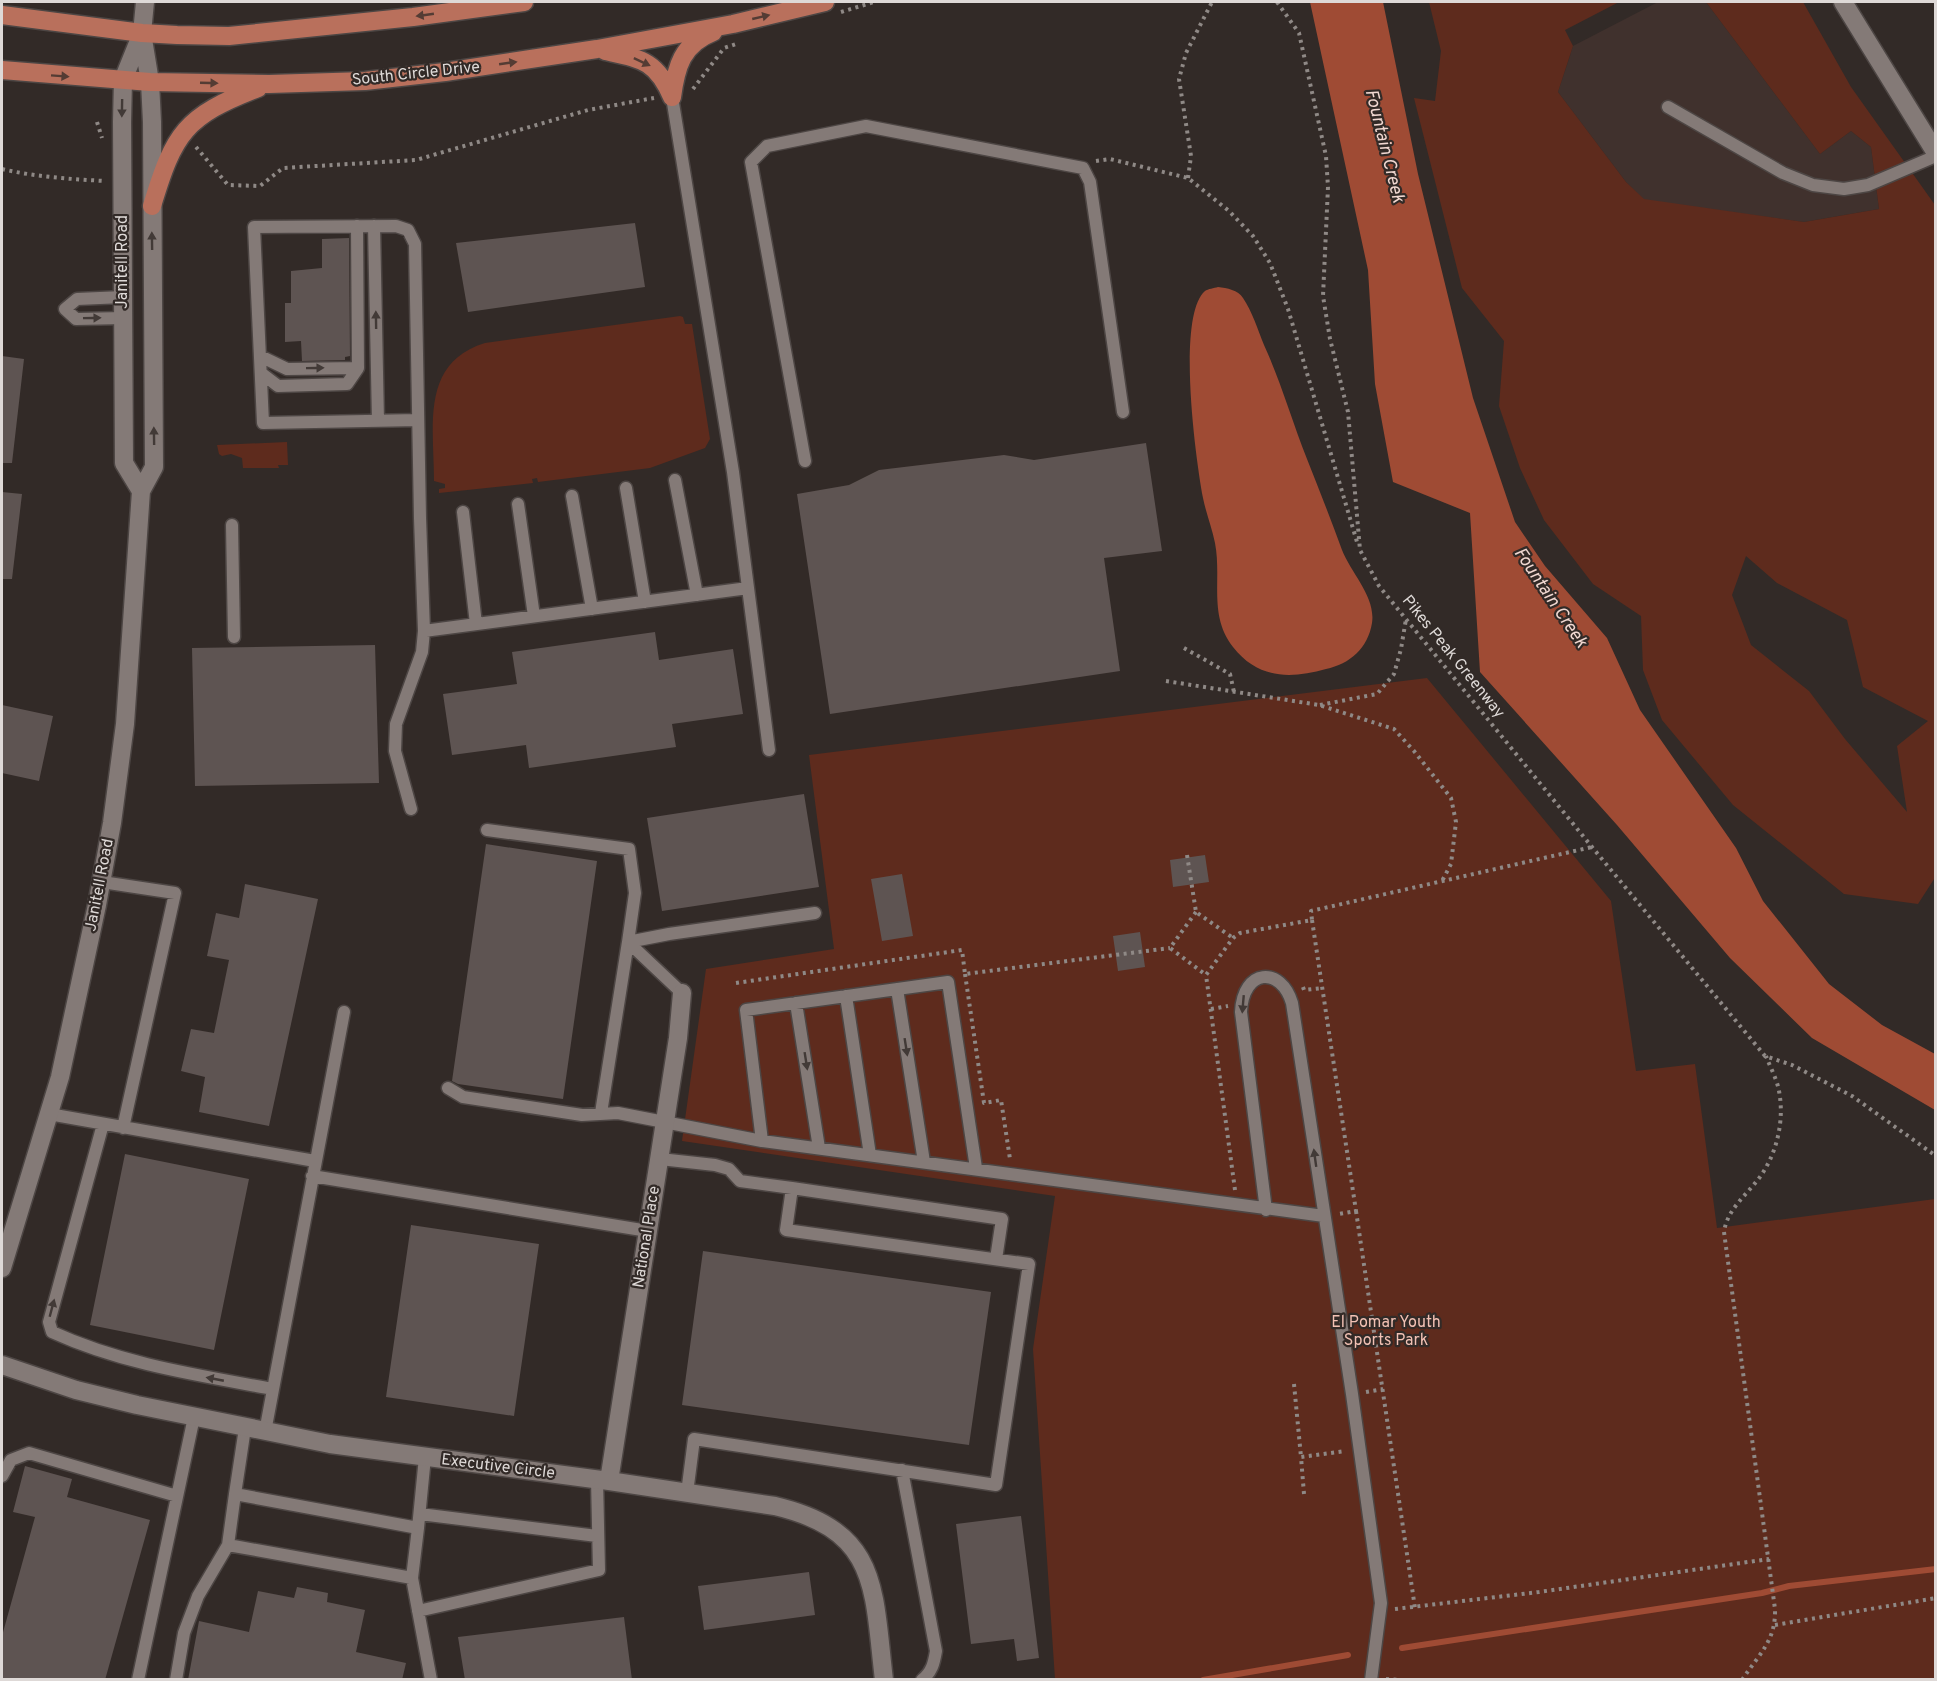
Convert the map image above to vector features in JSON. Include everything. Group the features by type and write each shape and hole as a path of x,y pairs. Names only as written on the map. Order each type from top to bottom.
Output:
{"main road":[{"path":"2,15 142,33 241,35 413,17 524,2"},
{"name":"South Circle Drive","path":"2,70 150,82 269,84 377,80 597,49 828,8"},
{"path":"673,96 677,67 684,54 704,35 733,24"},
{"path":"597,49 627,56 656,69 664,78 673,96"},
{"path":"152,207 172,150 190,123 221,103 269,84"}],"street":[{"name":"Janitell Road","path":"2,1268 60,1077 102,882 125,724 141,491 154,467 152,122 150,82 142,33 145,2"},
{"path":"1843,2 1935,154"},
{"name":"Janitell Road","path":"141,491 124,463 123,80 142,33"},
{"name":"National Place","path":"603,1480 660,1159 678,1038 682,993"},
{"name":"Executive Circle","path":"2,1365 76,1390 194,1418 330,1444 603,1480 800,1512 834,1529 859,1553 873,1594 884,1680"}],"lane":[{"path":"673,96 731,460 769,750"},
{"path":"1668,107 1784,173 1813,184 1844,189 1868,186 1935,154"},
{"path":"805,461 750,162 767,146 866,126 1083,168 1090,182 1123,412"},
{"path":"261,373 278,386 346,384 358,368 357,226"},
{"path":"374,226 378,421"},
{"path":"411,809 395,751 396,724 422,652 424,631 415,244 408,230 396,226 254,227 263,423 418,420"},
{"path":"123,297 77,299 65,309 76,318 124,318"},
{"path":"260,356 287,369 358,368"},
{"path":"675,480 697,595"},
{"path":"626,488 645,602"},
{"path":"572,496 592,609"},
{"path":"518,504 534,616"},
{"path":"463,512 476,624"},
{"path":"232,525 234,637"},
{"path":"424,631 748,588"},
{"path":"487,830 628,849 635,893 601,1113"},
{"path":"102,882 175,893 123,1128"},
{"path":"628,942 815,913"},
{"path":"628,942 682,993"},
{"path":"1266,1210 1241,1012 1242,998 1251,981 1272,978 1289,991 1292,1003 1352,1394 1381,1603 1371,1680"},
{"path":"762,1141 746,1010 948,982 976,1168"},
{"path":"897,989 924,1162"},
{"path":"846,996 870,1155"},
{"path":"796,1003 819,1148"},
{"path":"265,1432 344,1012"},
{"path":"448,1088 463,1097 582,1115 618,1113 762,1141 1324,1216"},
{"path":"49,1114 315,1161"},
{"path":"103,1124 48,1322 52,1332 155,1367 273,1389"},
{"path":"660,1159 715,1165 729,1169 740,1181 1002,1219 996,1259"},
{"path":"312,1176 648,1232"},
{"path":"687,1493 694,1439 996,1485 1029,1264 786,1230 792,1188"},
{"path":"138,1680 194,1418"},
{"path":"176,1680 184,1634 195,1605 228,1545 245,1428"},
{"path":"2,1476 11,1460 30,1454 177,1496"},
{"path":"425,1457 412,1578 431,1680"},
{"path":"902,1470 936,1651 934,1664 922,1680"},
{"path":"418,1611 599,1570 597,1536 603,1480"},
{"path":"235,1494 418,1528"},
{"path":"420,1514 597,1536"},
{"path":"228,1545 412,1578"}],"path":[{"path":"828,8 874,2"},
{"path":"1188,178 1191,156 1179,79 1186,53 1212,2"},
{"name":"Pikes Peak Greenway","path":"1277,2 1299,33 1326,156 1328,187 1323,297 1330,339 1348,412 1360,550 1379,586 1765,1056"},
{"path":"189,140 228,185 260,186 283,168 416,160 588,110 673,96 724,48 746,41"},
{"path":"1083,168 1100,159 1110,159 1188,178 1230,211 1253,236 1270,263 1292,320 1360,550"},
{"path":"2,169 56,178 105,181"},
{"path":"1319,705 1377,694 1394,674 1406,619"},
{"path":"1184,648 1230,674 1234,692"},
{"path":"1166,681 1319,705 1394,729 1451,798 1456,822 1451,864 1441,883"},
{"path":"1415,1608 1311,911 1592,848"},
{"path":"1170,948 1196,912 1187,855"},
{"path":"1196,912 1233,938"},
{"path":"1237,1206 1206,975 1233,938 1240,933 1312,920"},
{"path":"966,974 1170,948 1206,975"},
{"path":"736,983 962,950 984,1102 1001,1100 1012,1174"},
{"path":"1765,1056 1792,1065 1852,1096 1935,1156"},
{"path":"1742,1680 1768,1643 1775,1625 1775,1609 1724,1232 1726,1219 1769,1164 1775,1148 1780,1123 1779,1091 1765,1056"},
{"path":"1324,1216 1356,1211"},
{"path":"1294,1384 1304,1494"},
{"path":"1301,1457 1347,1450"},
{"path":"1381,1603 1397,1610 1415,1608 1769,1559"},
{"path":"1775,1625 1935,1599"}],"shaded area":[{"path":"1658,2 1706,2 1820,154 1851,131 1871,147 1879,209 1804,222 1644,200 1626,182 1558,92 1573,46"}],"green space":[{"path":"1429,2 1619,2 1565,30 1573,46 1558,92 1626,182 1644,199 1804,222 1879,209 1871,147 1851,131 1820,154 1706,2 1803,2 1851,87 1935,205 1936,876 1918,904 1844,894 1733,805 1662,720 1643,670 1641,616 1593,584 1544,520 1520,468 1499,406 1504,341 1462,288 1414,98 1435,101 1441,51","holes":["1746,556 1777,583 1847,620 1863,687 1928,721 1897,746 1907,812 1845,739 1809,691 1751,645 1732,595"]},
{"path":"683,317 685,324 692,324 710,439 705,448 650,468 538,482 537,478 532,479 533,483 439,493 439,489 445,488 445,484 434,481 435,399 440,381 450,365 464,352 485,343"},
{"path":"287,442 288,465 278,465 279,468 243,468 242,458 231,454 222,456 219,454 217,445"},
{"name":"El Pomar Youth Sports Park","path":"1427,678 1611,901 1636,1071 1695,1064 1717,1228 1935,1199 1935,1679 1055,1679 1033,1349 1055,1196 682,1141 706,969 834,949 809,755"}],"water":[{"name":"Fountain Creek","path":"1310,2 1383,2 1418,174 1473,398 1515,522 1545,566 1607,638 1640,710 1736,848 1763,901 1829,984 1882,1025 1935,1054 1935,1110 1812,1038 1730,958 1617,825 1480,672 1470,513 1393,482 1375,384 1368,270"},
{"path":"1218,287 1238,293 1249,309 1276,373 1342,550 1370,604 1372,623 1366,640 1356,654 1335,667 1287,675 1264,671 1243,658 1225,635 1218,610 1217,556 1203,498 1190,390 1191,329 1196,306 1205,291"}],"building":[{"path":"635,223 645,287 468,312 456,243"},
{"path":"349,238 350,356 345,357 345,360 302,361 301,341 285,342 285,303 291,303 291,271 322,268 322,239"},
{"path":"2,356 24,359 12,463 2,463"},
{"path":"1146,443 1162,551 1104,558 1120,671 830,714 797,494 849,485 879,470 1004,455 1034,460"},
{"path":"2,492 22,494 12,579 2,579"},
{"path":"655,632 659,660 733,649 743,714 672,724 676,747 529,768 526,745 452,755 443,694 517,684 512,652"},
{"path":"375,645 379,783 195,786 192,648"},
{"path":"2,705 53,716 39,781 2,773"},
{"path":"804,794 819,887 662,911 647,818"},
{"path":"486,844 597,861 563,1099 458,1084 452,1081"},
{"path":"1205,855 1209,882 1173,887 1170,860"},
{"path":"902,874 913,936 882,941 871,879"},
{"path":"245,884 318,899 269,1126 199,1112 205,1077 181,1071 191,1029 214,1033 229,960 207,956 216,913 239,918"},
{"path":"1140,932 1145,967 1118,971 1113,936"},
{"path":"125,1154 249,1179 214,1350 90,1325"},
{"path":"411,1225 539,1244 514,1416 386,1397"},
{"path":"703,1251 991,1292 969,1445 682,1405"},
{"path":"25,1466 72,1479 67,1497 150,1520 105,1680 2,1680 2,1636 35,1517 13,1512"},
{"path":"1021,1516 1039,1658 1017,1661 1014,1639 971,1644 956,1524"},
{"path":"809,1572 815,1615 704,1630 698,1586"},
{"path":"297,1587 328,1593 327,1602 365,1610 356,1652 406,1663 402,1680 188,1680 199,1621 249,1632 258,1591 294,1598"},
{"path":"624,1617 632,1680 465,1680 458,1637"}],"waterway":[{"path":"1402,1648 1762,1593 1789,1586 1936,1569"},
{"path":"1203,1680 1348,1655"}]}
